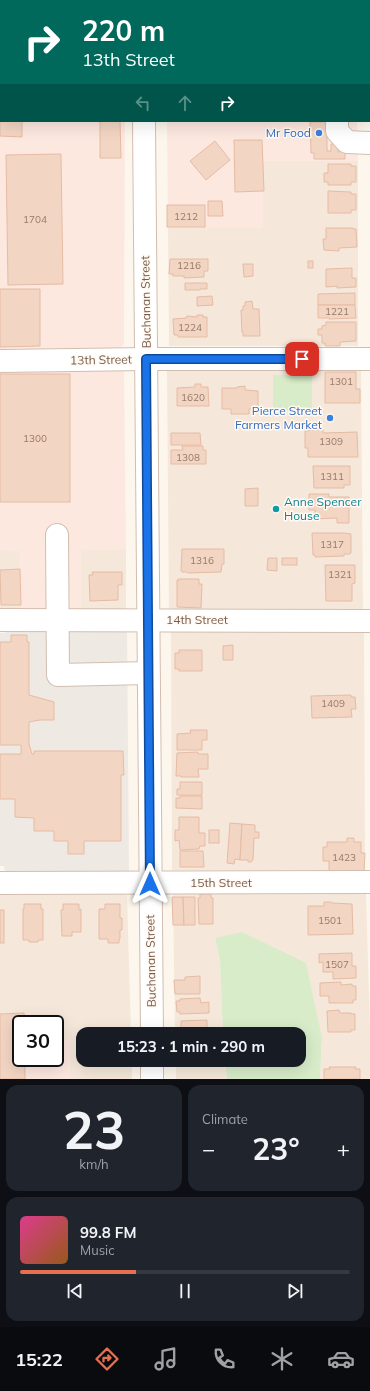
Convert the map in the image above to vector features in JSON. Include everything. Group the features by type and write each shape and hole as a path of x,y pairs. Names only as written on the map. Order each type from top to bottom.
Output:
{"street":[{"name":"Buchanan Street","path":"144,122 152,1027"},
{"path":"337,122 337,131 347,142 370,143"},
{"name":"13th Street","path":"0,361 146,359 370,359"},
{"path":"57,535 58,676 148,673"},
{"name":"14th Street","path":"0,620 370,621"},
{"name":"15th Street","path":"0,883 150,884 370,882"},
{"path":"152,1067 152,1079"}],"shaded area":[{"path":"0,122 125,122 124,344 120,348 0,349"},
{"path":"167,122 357,122 358,161 263,161 263,228 168,228"},
{"path":"262,161 358,161 358,346 169,346 168,228 262,228"},
{"path":"361,369 363,610 169,611 167,370"},
{"path":"0,370 124,370 126,550 81,550 81,610 21,610 20,551 0,550"},
{"path":"0,550 20,550 21,610 0,610"},
{"path":"81,550 126,550 126,610 81,610"},
{"path":"171,631 364,632 365,870 172,870"},
{"path":"127,632 129,872 5,871 4,866 0,866 0,633"},
{"path":"173,892 366,894 370,1079 320,1079 322,1038 215,938 220,962 223,1027 175,1027"},
{"path":"5,893 127,893 131,1027 76,1027 76,1067 132,1067 132,1079 69,1079 70,1040 64,1040 64,1015 0,1013 0,895 5,895"},
{"path":"0,1013 31,1013 31,1015 12,1015 12,1067 64,1067 64,1040 70,1040 69,1079 0,1079"},
{"path":"176,1067 226,1067 227,1079 176,1079"}],"green space":[{"path":"273,375 312,376 312,411 273,411"},
{"path":"242,932 306,963 322,1038 320,1079 227,1079 226,1067 306,1067 306,1027 223,1027 220,962 215,938"}],"building":[{"path":"0,122 22,122 22,137 0,136"},
{"path":"100,122 120,122 121,158 100,158"},
{"name":"Mr Food","path":"310,122 327,122 327,151 331,151 331,144 338,144 338,152 345,151 345,159 314,159 314,153 311,153"},
{"path":"234,140 262,140 264,191 235,192"},
{"path":"215,141 230,160 206,180 190,161"},
{"path":"61,154 63,284 8,285 6,155"},
{"path":"328,164 351,164 351,166 356,166 356,182 351,182 351,185 328,185 328,182 324,182 324,173 328,173"},
{"path":"328,191 351,192 351,194 356,194 356,210 351,210 351,213 328,213"},
{"path":"208,201 222,201 223,216 208,216"},
{"path":"167,205 205,205 205,227 167,227"},
{"path":"326,228 356,229 357,247 339,248 339,251 324,250 323,239 326,239"},
{"path":"170,259 208,259 208,271 204,271 204,277 184,278 184,276 173,276 173,274 169,274"},
{"path":"308,261 313,261 313,268 308,268"},
{"path":"243,264 253,264 253,276 244,277"},
{"path":"352,268 352,278 356,278 356,287 326,287 326,269"},
{"path":"185,283 207,283 207,289 185,290"},
{"path":"0,289 40,289 40,346 0,347"},
{"path":"355,293 355,305 318,305 318,294"},
{"path":"212,296 213,305 197,306 197,297"},
{"path":"252,301 253,309 259,309 260,336 243,336 241,310 243,310 243,306 245,306 245,302"},
{"path":"318,305 355,305 356,318 318,318"},
{"path":"197,315 207,317 207,337 178,337 178,335 174,335 173,319 186,318 187,316 197,317"},
{"path":"326,322 356,322 356,341 340,342 340,346 325,346 325,343 322,343 322,335 318,335 318,329 322,329 322,326 326,325"},
{"path":"325,372 356,372 356,389 360,389 360,403 325,403"},
{"path":"0,374 70,374 70,502 0,502"},
{"path":"195,384 201,384 201,387 208,387 209,406 177,406 177,388 195,387"},
{"path":"245,386 245,390 258,391 258,409 249,409 249,414 231,414 231,409 222,409 222,388 237,388"},
{"path":"323,429 323,433 357,432 358,457 308,457 308,448 305,448 305,431"},
{"path":"171,433 200,433 201,445 171,445"},
{"path":"182,446 203,446 203,450 206,450 206,464 171,464 171,450 183,450"},
{"path":"313,466 350,466 350,485 344,485 344,488 314,488"},
{"path":"258,488 258,506 245,506 245,489"},
{"path":"309,494 329,494 329,497 349,497 349,523 337,523 337,518 315,519 315,510 309,510"},
{"path":"312,533 351,534 351,553 344,554 344,556 315,557 315,555 313,555"},
{"path":"182,549 224,549 224,564 222,564 221,572 182,572"},
{"path":"268,558 277,558 277,571 267,570"},
{"path":"282,558 297,558 297,565 282,565"},
{"path":"325,565 355,565 355,583 352,584 352,601 326,601"},
{"path":"20,569 21,605 1,605 0,570"},
{"path":"92,572 122,572 122,585 118,585 118,600 90,601 89,575 93,575"},
{"path":"178,579 199,579 199,584 202,584 201,608 177,607"},
{"path":"11,635 27,635 27,642 29,642 29,695 54,702 54,720 29,722 29,744 32,754 34,754 34,751 123,751 124,775 121,775 121,841 84,841 84,854 68,854 68,841 54,841 54,831 34,831 34,818 15,817 15,799 0,799 0,754 21,754 21,745 0,745 0,642 11,642"},
{"path":"233,645 233,660 223,660 223,646"},
{"path":"179,650 202,650 202,671 179,671 179,669 175,669 175,653 179,653"},
{"path":"351,695 351,697 355,697 356,709 351,709 352,717 312,718 311,696"},
{"path":"190,730 207,730 207,740 202,740 202,750 177,750 177,734 191,733"},
{"path":"198,752 198,754 208,754 208,769 198,769 199,777 176,776 177,753"},
{"path":"180,782 202,782 202,795 177,795 177,789 180,789"},
{"path":"180,796 202,796 202,809 176,808 176,798 180,798"},
{"path":"179,817 199,817 199,833 205,833 205,846 200,846 199,849 180,850 179,840 175,841 175,830 179,830"},
{"path":"230,823 242,824 240,860 235,859 234,864 227,863"},
{"path":"242,824 255,825 255,832 259,832 259,838 254,838 253,860 251,862 248,862 248,860 240,860"},
{"path":"209,830 219,830 219,843 209,843"},
{"path":"347,838 354,838 354,842 361,842 361,853 365,853 364,872 329,871 329,861 323,861 323,847 327,847 327,842 347,842"},
{"path":"180,851 203,851 204,867 180,867"},
{"path":"200,894 211,894 211,898 213,898 213,924 199,924 198,898 200,898"},
{"path":"172,897 183,897 184,925 173,925"},
{"path":"183,897 195,897 195,925 184,925"},
{"path":"324,902 352,904 353,934 308,935 308,906 324,906"},
{"path":"24,904 41,904 41,909 43,909 43,940 38,940 38,942 29,942 29,940 23,940"},
{"path":"63,904 79,904 79,910 81,909 81,932 72,932 72,936 62,936 61,910 63,910"},
{"path":"105,904 120,904 122,930 120,930 119,943 108,943 108,939 99,939 99,909 105,909"},
{"path":"0,910 4,910 4,943 0,943"},
{"path":"352,953 352,966 356,966 356,978 333,979 333,972 323,972 323,962 319,963 319,954"},
{"path":"200,976 200,994 175,994 174,980 185,980 185,977"},
{"path":"341,982 341,985 352,984 352,986 356,986 356,1000 353,1000 353,1003 329,1003 329,996 320,996 320,983"},
{"path":"200,998 201,1003 209,1002 209,1013 180,1014 180,1012 177,1012 176,1001 180,1001 180,999"},
{"path":"339,1010 340,1013 355,1014 355,1030 351,1030 351,1032 328,1032 327,1011"},
{"path":"24,1013 24,1015 12,1015 12,1067 25,1067 25,1079 0,1079 0,1014"},
{"path":"207,1020 207,1027 181,1027 181,1021"},
{"path":"329,1067 356,1067 355,1069 360,1069 360,1079 324,1079 324,1069 330,1069"}],"place":[{"name":"Mr Food","path":"319,133"},
{"name":"Pierce Street Farmers Market","path":"330,418"},
{"name":"Anne Spencer House","path":"276,509"}],"route":[{"path":"150,884 146,359 302,359"}]}
